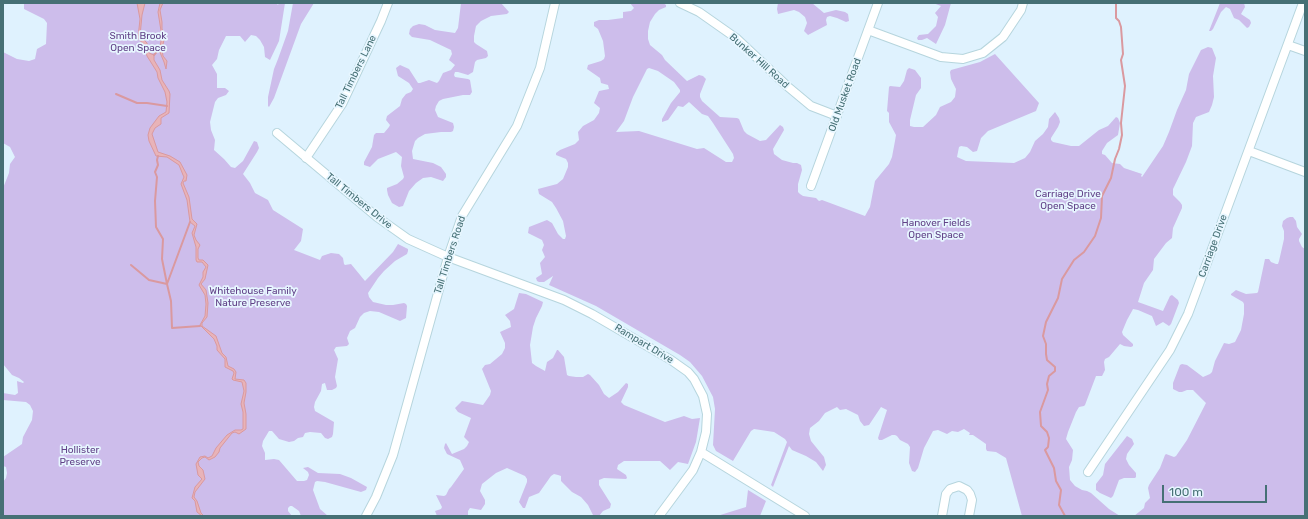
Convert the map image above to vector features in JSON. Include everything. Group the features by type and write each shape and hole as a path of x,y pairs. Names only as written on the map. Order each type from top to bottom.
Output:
{"street":[{"name":"Tall Timbers Lane","path":"306,158 342,104 388,3"},
{"name":"Tall Timbers Road","path":"366,516 376,497 393,455 448,257 462,216 517,126 540,68 555,3"},
{"name":"Bunker Hill Road","path":"680,3 699,12 736,38 786,86 811,106 837,116"},
{"name":"Old Musket Road","path":"811,186 878,3"},
{"path":"868,30 941,56 963,59 983,53 1003,37 1023,3"},
{"name":"Carriage Drive","path":"1088,472 1170,350 1188,314 1303,3"},
{"path":"1288,45 1305,51"},
{"name":"Tall Timbers Drive","path":"277,133 377,217 408,239 448,257"},
{"path":"1249,151 1305,172"},
{"name":"Rampart Drive","path":"448,257 564,300 605,321 683,368 694,379 706,405 708,422 701,452 693,470 659,516"},
{"path":"701,452 805,516"},
{"path":"942,516 946,494 950,489 959,486 967,490 970,494 972,500 969,516"}],"green space":[{"path":"276,3 278,5 279,3 285,3 279,41 270,60 265,57 264,47 260,40 256,36 251,35 245,42 240,36 226,36 219,50 217,59 212,65 217,74 217,88 225,88 229,91 226,95 218,98 215,102 210,122 215,140 214,150 231,167 235,168 243,161 254,141 257,142 259,148 243,174 255,193 268,200 273,210 303,229 301,241 294,250 320,260 322,256 331,253 339,254 343,258 344,264 351,264 365,281 393,252 398,244 408,249 407,254 395,261 384,271 368,293 373,302 386,305 406,304 406,318 400,321 379,312 370,311 364,313 360,317 355,328 350,331 347,338 349,344 347,346 336,347 334,350 338,359 335,377 337,386 332,390 327,390 325,383 322,384 321,391 314,407 315,411 334,422 332,437 328,439 321,433 310,432 305,433 303,437 289,442 279,439 272,431 269,431 263,441 262,446 265,453 265,460 279,460 297,481 307,480 309,475 308,472 303,468 308,467 318,473 340,474 367,487 366,490 361,492 325,482 315,482 313,490 320,509 328,516 301,516 299,511 290,506 288,511 292,516 3,516 3,482 7,473 6,467 3,466 3,457 22,444 23,437 32,420 33,411 30,405 26,402 3,400 3,393 15,395 18,393 17,381 24,382 12,375 3,364 3,188 9,173 10,164 15,157 10,147 3,143 3,52 17,59 29,61 35,59 37,49 46,44 47,23 44,19 24,9 24,4"},
{"path":"293,3 314,3 301,24 274,98 269,107 268,97 274,69 288,31"},
{"path":"461,3 501,3 509,12 507,14 491,16 481,21 476,26 474,42 487,51 488,56 477,60 475,62 473,72 468,75 455,72 454,75 455,77 470,80 472,92 470,95 443,99 439,101 436,106 435,110 438,117 453,123 453,131 425,134 415,141 412,151 413,159 433,163 441,167 446,174 446,177 443,181 431,177 423,178 409,191 403,206 399,207 392,203 388,195 387,188 397,184 404,177 401,166 402,157 396,152 378,159 370,167 364,165 364,162 372,147 374,135 376,133 384,133 390,125 386,120 387,116 400,106 402,99 413,89 409,83 398,76 396,68 400,65 409,69 418,83 429,80 437,83 443,73 451,70 455,65 449,60 452,54 451,50 430,40 412,37 409,34 410,29 419,24 435,30 455,33 458,28"},
{"path":"630,3 663,3 666,5 666,7 659,10 655,14 650,22 648,39 650,45 662,55 665,60 687,81 699,75 706,79 700,97 702,101 720,117 739,119 744,131 760,141 766,140 780,125 783,127 784,130 773,149 774,154 782,160 801,165 802,170 798,184 798,192 800,194 803,196 816,198 819,201 822,200 865,216 870,207 875,181 889,164 895,141 896,135 889,122 889,113 887,111 889,87 900,87 909,68 915,70 921,78 921,88 916,95 910,126 923,127 936,115 940,107 951,102 955,97 956,89 951,79 951,70 980,62 995,54 1039,103 1036,111 988,131 981,138 977,151 973,152 967,147 959,147 957,157 966,161 1014,163 1025,158 1030,152 1035,141 1048,127 1049,119 1055,112 1060,122 1051,140 1053,142 1071,146 1079,146 1099,130 1108,126 1116,117 1120,123 1118,135 1107,143 1102,151 1102,154 1105,155 1112,163 1120,164 1124,168 1142,174 1142,177 1163,146 1186,90 1189,74 1201,50 1208,47 1212,48 1216,58 1213,76 1214,97 1212,105 1209,112 1196,117 1193,123 1192,146 1173,189 1173,195 1180,202 1182,208 1173,228 1172,238 1166,243 1154,259 1153,270 1144,283 1138,302 1163,311 1170,296 1172,295 1178,300 1179,303 1169,326 1163,322 1156,326 1152,316 1133,309 1122,332 1123,335 1133,344 1133,346 1124,346 1120,344 1109,357 1105,359 1105,370 1102,376 1096,376 1085,405 1079,407 1076,412 1066,439 1073,450 1072,460 1069,467 1070,480 1075,486 1091,493 1109,509 1120,516 1022,516 1006,458 996,452 987,451 986,444 973,435 969,435 970,433 964,429 958,432 952,431 947,434 938,430 933,431 924,448 918,468 915,472 912,471 909,463 910,447 908,444 900,440 895,435 882,440 879,440 878,438 887,410 881,407 869,425 864,426 858,415 846,409 840,410 837,407 825,413 819,421 810,428 809,434 811,441 824,457 826,465 823,471 816,462 792,450 789,446 773,487 771,485 787,442 785,439 774,432 754,429 751,431 733,461 716,451 713,445 715,409 713,397 702,376 690,362 596,306 549,285 553,276 544,282 537,281 536,278 542,274 540,263 545,257 542,250 544,245 542,240 528,233 529,227 547,220 552,223 558,234 563,239 565,239 566,236 563,221 556,208 552,202 539,194 538,189 557,184 563,179 568,163 566,159 556,155 556,153 575,144 579,140 578,132 583,126 594,120 599,113 600,108 594,103 599,91 609,89 608,85 601,83 600,78 587,69 588,65 601,61 605,56 603,41 598,29 594,26 594,22 599,20 623,18 623,12 631,11 634,8","holes":["649,68 658,71 674,82 680,90 671,103 662,119 662,122 668,120 678,106 683,107 689,102 702,114 708,116 733,154 734,158 732,162 726,162 704,148 697,149 639,131 616,132 624,121 633,97 647,69"]},
{"path":"778,3 812,3 824,13 836,10 845,12 848,14 849,21 846,22 830,16 827,17 827,25 808,35 804,31 807,23 805,17 794,10 778,14"},
{"path":"933,3 951,3 945,25 936,44 927,38 918,40 917,38 919,35 928,34 936,26 938,17 935,13 941,6"},
{"path":"1220,3 1244,3 1245,7 1241,14 1250,20 1251,23 1249,27 1247,28 1239,20 1234,18 1230,9 1226,7 1221,12 1213,29 1209,31"},
{"path":"1293,217 1296,221 1297,227 1302,234 1299,241 1305,249 1305,516 1134,516 1144,508 1145,503 1150,498 1148,488 1149,485 1160,468 1165,455 1176,456 1187,440 1206,403 1193,390 1179,392 1173,389 1173,383 1180,365 1187,365 1203,377 1212,372 1215,361 1224,343 1229,344 1235,342 1241,330 1244,304 1231,294 1236,290 1246,294 1258,292 1265,259 1269,259 1271,262 1278,264 1284,239 1284,231 1282,226 1283,221"},
{"path":"519,293 526,294 543,302 533,327 530,345 532,363 536,366 545,371 547,362 553,358 558,350 564,357 567,375 583,377 588,374 590,375 599,385 604,394 609,398 618,392 626,383 628,384 628,387 621,402 624,405 665,422 684,416 692,419 700,418 696,442 688,464 678,462 670,470 660,461 624,461 618,465 617,469 626,475 626,479 604,478 599,480 599,485 611,504 610,508 603,511 599,516 593,515 588,505 581,497 572,492 561,481 561,476 554,474 539,493 529,497 525,508 523,508 519,502 527,479 525,476 507,468 496,473 482,484 480,491 485,500 485,504 481,510 470,508 468,511 468,516 437,516 435,511 441,509 442,507 436,495 446,495 464,469 460,460 447,454 444,448 445,444 446,443 452,454 464,449 469,442 464,437 471,418 458,412 455,408 462,401 483,405 490,395 491,391 482,369 485,365 490,364 502,354 505,348 505,343 500,332 511,327 510,321 505,315 514,309"},
{"path":"1127,436 1132,439 1134,444 1127,454 1126,459 1136,473 1136,477 1119,480 1111,498 1096,490 1096,484 1103,475 1105,464"},
{"path":"748,490 766,501 760,516 717,516 746,507"}],"shaded area":[{"path":"137,3 145,3 140,36 147,43 149,53 154,55 154,60 160,70 162,80 170,94 169,113 161,118 161,124 155,128 152,134 158,152 170,156 180,162 187,175 186,181 183,183 189,197 192,219 197,224 194,235 200,245 198,249 198,258 199,260 203,260 208,265 205,279 201,284 206,290 208,303 207,317 202,323 202,326 216,336 222,353 226,357 228,366 236,372 235,379 244,380 246,383 244,403 246,429 239,434 235,432 232,433 215,457 209,460 205,457 198,462 199,466 203,470 205,479 195,492 194,497 201,513 204,516 197,512 195,501 192,498 195,487 202,479 198,475 196,464 200,457 205,456 208,458 212,456 216,448 227,435 235,430 243,429 243,412 241,404 244,391 242,382 233,380 233,371 225,367 225,359 217,350 214,339 200,325 205,316 206,304 205,295 199,285 206,267 202,262 197,262 196,260 196,247 192,233 195,226 190,222 187,200 181,184 184,177 179,165 167,157 156,156 149,141 148,135 150,128 159,116 166,112 167,102 165,92 158,78 157,72 147,56 144,45 138,38 140,19"},
{"path":"160,3 163,3 160,10 162,29 165,35 162,49 163,56 167,61 166,69 159,50 162,37 158,12"}],"waterway":[{"path":"1065,516 1059,505 1061,490 1056,481 1054,468 1045,450 1048,447 1049,438 1047,432 1041,426 1040,412 1048,390 1047,384 1049,376 1055,371 1055,367 1047,360 1046,344 1043,336 1046,322 1058,298 1062,279 1074,260 1084,252 1095,236 1101,218 1102,196 1111,178 1119,149 1122,135 1121,123 1125,86 1121,60 1123,54 1121,27 1116,18 1116,3"},
{"path":"154,55 159,49"},
{"path":"116,94 137,103 167,106"},
{"path":"131,265 149,280 167,284 162,259 163,239 156,227 155,201 157,177 155,172 158,165 158,156"},
{"path":"190,222 167,284 171,301 172,328 200,326"}],"park label":[{"name":"Smith Brook Open Space","path":"138,42"},
{"name":"Carriage Drive Open Space","path":"1068,200"},
{"name":"Hanover Fields Open Space","path":"936,228"},
{"name":"Whitehouse Family Nature Preserve","path":"253,296"},
{"name":"Hollister Preserve","path":"80,456"}]}
